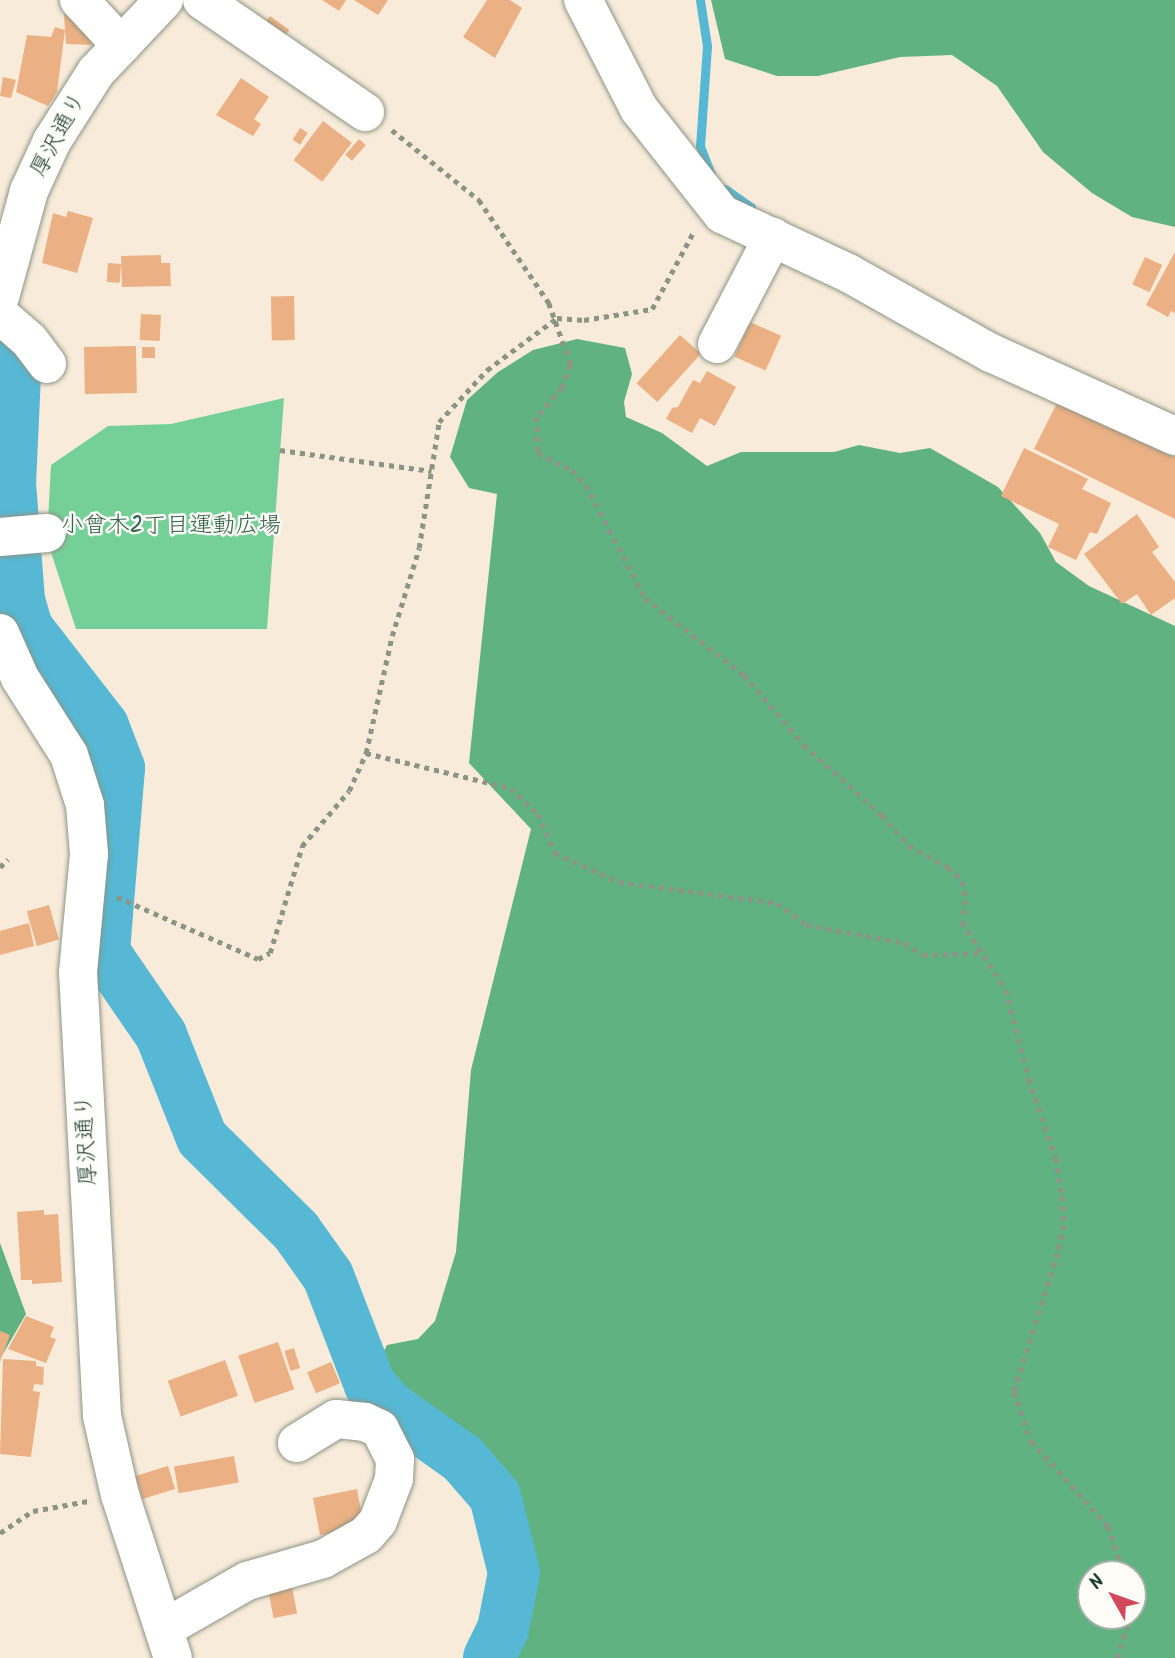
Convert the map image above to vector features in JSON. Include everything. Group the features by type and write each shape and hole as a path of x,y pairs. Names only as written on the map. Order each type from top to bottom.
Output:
{"street":[{"path":"79,0 121,45"},
{"name":"厚沢通り","path":"0,297 29,191 52,141 76,99 121,45 164,0"},
{"path":"202,0 365,112"},
{"path":"583,0 639,109 713,205 731,220 850,274 991,352 1175,436"},
{"path":"717,344 773,237"},
{"path":"0,315 29,340 47,364"},
{"name":"厚沢通り","path":"0,633 20,678 69,755 87,816 89,854 78,972 102,1416 120,1495 169,1643"},
{"path":"169,1643 247,1581 323,1559 366,1535 379,1521 394,1479 395,1460 380,1429 365,1422 335,1419 297,1443"}],"path":[{"path":"365,112 479,200 513,244 557,318 571,365 562,388 537,417 538,453 572,470 586,485 645,598 687,626 744,675 804,745 882,814 909,846 948,867 962,881 967,900 962,922 1006,990 1029,1079 1056,1158 1062,1196 1064,1224 1058,1253 1014,1392 1031,1441 1108,1527 1119,1560"},
{"path":"128,898 258,959 265,957 302,846 349,792 366,752 392,636 419,548 439,422 487,370 557,318 584,320 652,309 696,226 713,205"},
{"path":"280,450 432,471"},
{"path":"366,752 511,788 538,814 555,853 619,882 777,904 807,925 904,943 923,955 983,953"},
{"path":"0,867 8,859"},
{"path":"0,1533 33,1511 120,1495"},
{"path":"1117,1658 1125,1630"}],"green space":[{"path":"711,0 1175,0 1175,227 1132,217 1092,193 1043,152 997,86 952,55 900,57 818,76 777,76 725,59"},
{"path":"577,339 625,348 632,374 624,402 626,417 662,433 707,466 741,452 834,452 859,445 900,453 930,448 998,487 1040,533 1056,562 1089,586 1175,626 1175,1658 498,1658 525,1604 529,1543 502,1494 467,1451 390,1393 376,1367 387,1345 418,1339 435,1321 456,1252 471,1070 531,829 469,763 497,494 469,488 450,457 467,400 498,372 533,350"},
{"name":"小曾木2丁目運動広場","path":"284,398 267,629 76,629 47,540 51,465 108,426 171,424"},
{"path":"0,1243 26,1314 0,1359"}],"building":[{"path":"322,0 346,0 339,11"},
{"path":"354,0 388,0 378,15"},
{"path":"487,0 510,0 522,8 495,58 463,37"},
{"path":"64,14 78,15 93,31 91,45 66,44"},
{"path":"270,16 289,30 281,42 261,28"},
{"path":"55,27 65,30 57,92 48,106 16,92 27,35 51,37"},
{"path":"3,77 16,80 11,98 0,96"},
{"path":"241,78 269,97 254,119 261,124 253,136 216,115"},
{"path":"323,121 352,143 322,182 294,160"},
{"path":"300,128 308,133 300,145 293,140"},
{"path":"359,139 366,145 352,161 345,155"},
{"path":"68,211 93,218 77,273 42,263 53,213 66,217"},
{"path":"1175,252 1175,313 1171,311 1168,317 1146,305"},
{"path":"161,255 161,263 170,263 171,286 122,287 121,256"},
{"path":"1145,257 1162,265 1150,292 1132,284"},
{"path":"108,263 121,264 120,283 107,282"},
{"path":"271,296 294,296 295,340 272,340"},
{"path":"141,314 161,315 160,341 140,340"},
{"path":"750,322 781,336 766,371 735,357"},
{"path":"680,335 701,354 657,402 637,383"},
{"path":"136,346 137,393 85,394 84,347"},
{"path":"142,347 155,347 155,358 142,358"},
{"path":"707,371 736,387 715,426 700,418 692,433 666,419 672,408 678,407 693,380 700,383"},
{"path":"1059,399 1175,457 1175,519 1034,449"},
{"path":"1024,448 1088,479 1082,489 1111,503 1097,534 1090,532 1076,560 1048,547 1059,524 1001,496"},
{"path":"1137,514 1159,547 1152,552 1175,582 1175,598 1151,615 1137,594 1122,604 1084,554"},
{"path":"49,905 59,940 37,946 27,911"},
{"path":"29,923 34,946 0,955 0,931"},
{"path":"44,1210 44,1215 58,1214 62,1282 32,1284 32,1280 21,1280 17,1212"},
{"path":"26,1316 54,1327 50,1337 56,1339 46,1363 8,1349"},
{"path":"0,1331 10,1335 0,1362"},
{"path":"278,1342 294,1389 255,1403 238,1356"},
{"path":"294,1348 300,1368 291,1371 284,1351"},
{"path":"3,1359 36,1361 36,1366 44,1367 43,1385 34,1384 33,1391 40,1392 31,1457 0,1454"},
{"path":"225,1360 238,1396 181,1417 168,1381"},
{"path":"331,1362 340,1383 316,1393 307,1372"},
{"path":"234,1456 239,1483 179,1493 174,1467"},
{"path":"168,1466 175,1489 143,1499 135,1476"},
{"path":"357,1489 362,1517 357,1528 320,1535 313,1498"},
{"path":"291,1582 297,1613 274,1618 267,1587"}],"waterway":[{"path":"700,0 707,46 700,146 711,174"},
{"path":"725,189 751,207"},
{"path":"0,343 12,357 15,374 10,483 19,600 27,628 103,726 119,768 104,952 161,1035 202,1138 296,1231 328,1276 370,1385 391,1408 462,1458 495,1496 514,1573 503,1629 489,1658"}]}
